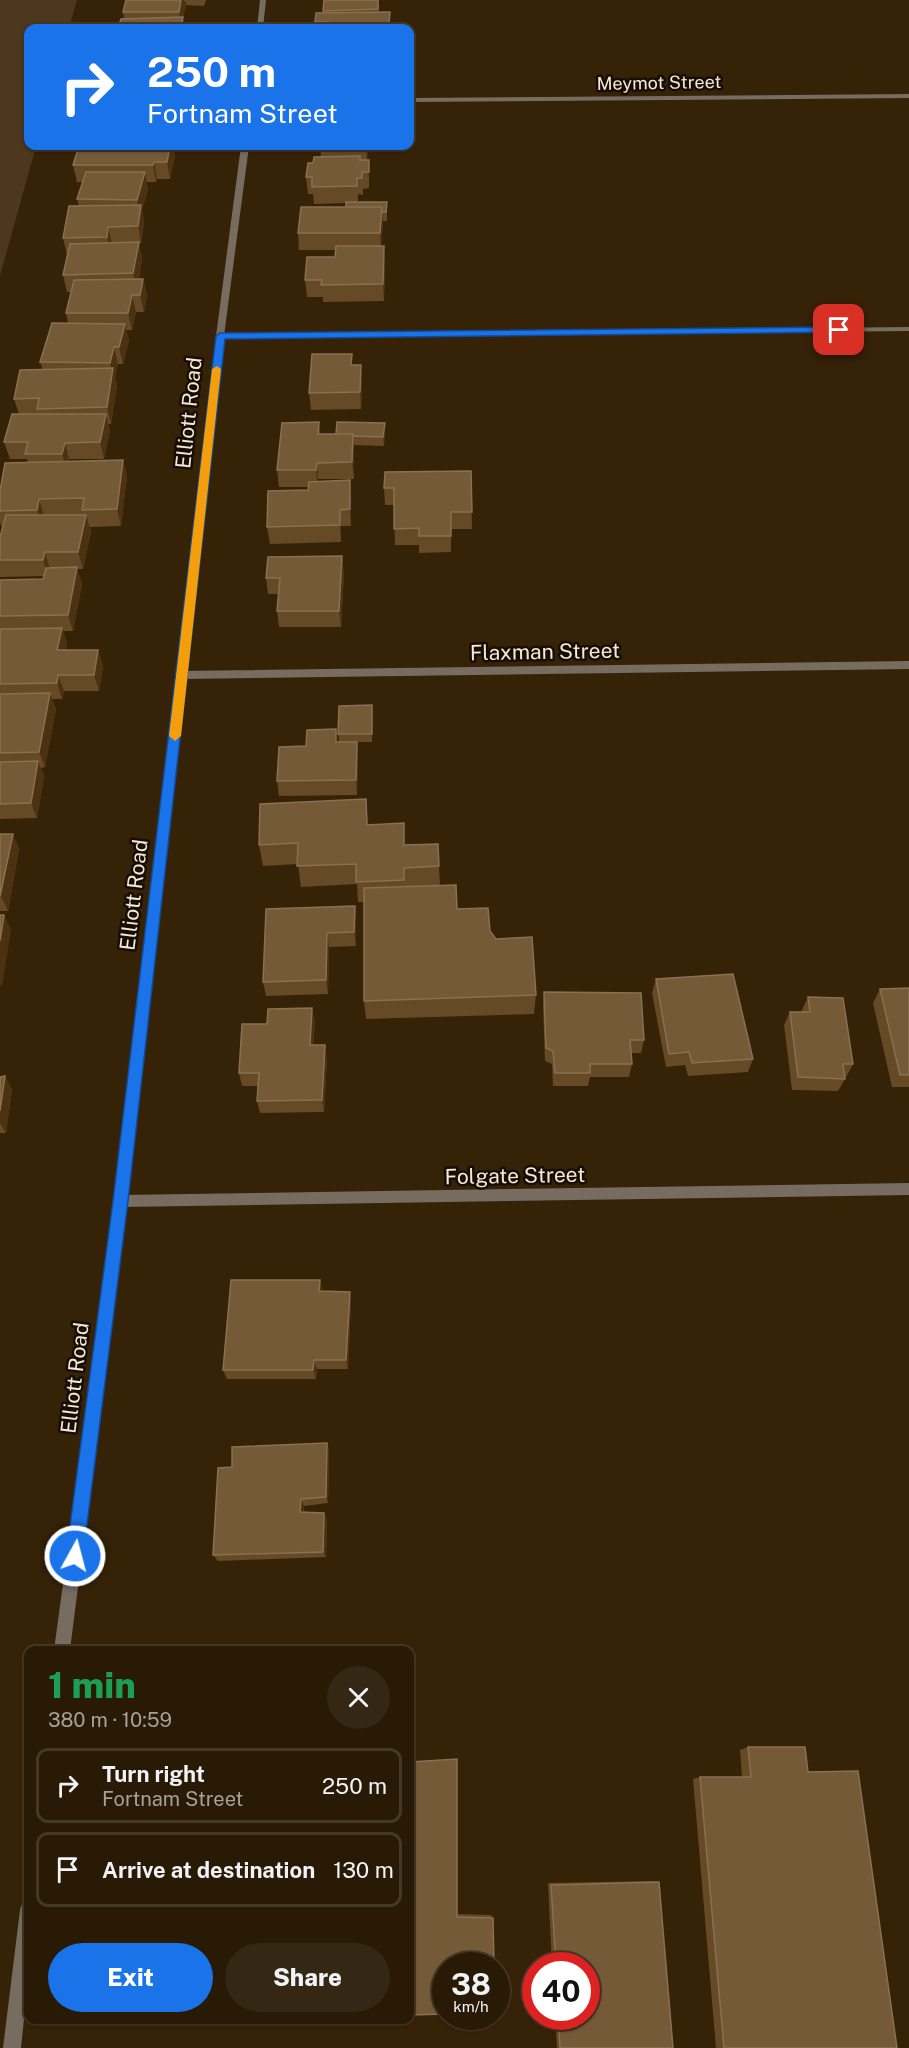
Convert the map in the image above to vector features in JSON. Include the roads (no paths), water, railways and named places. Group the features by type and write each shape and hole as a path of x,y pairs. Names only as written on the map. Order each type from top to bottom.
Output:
{"street":[{"path":"260,24 263,0"},
{"name":"Meymot Street","path":"414,100 909,96"},
{"name":"Elliott Road","path":"63,1646 121,1201 220,336 244,150"},
{"path":"220,336 909,329"},
{"name":"Flaxman Street","path":"182,675 909,665"},
{"name":"Folgate Street","path":"121,1201 909,1189"},
{"path":"12,2048 24,1944"}]}
